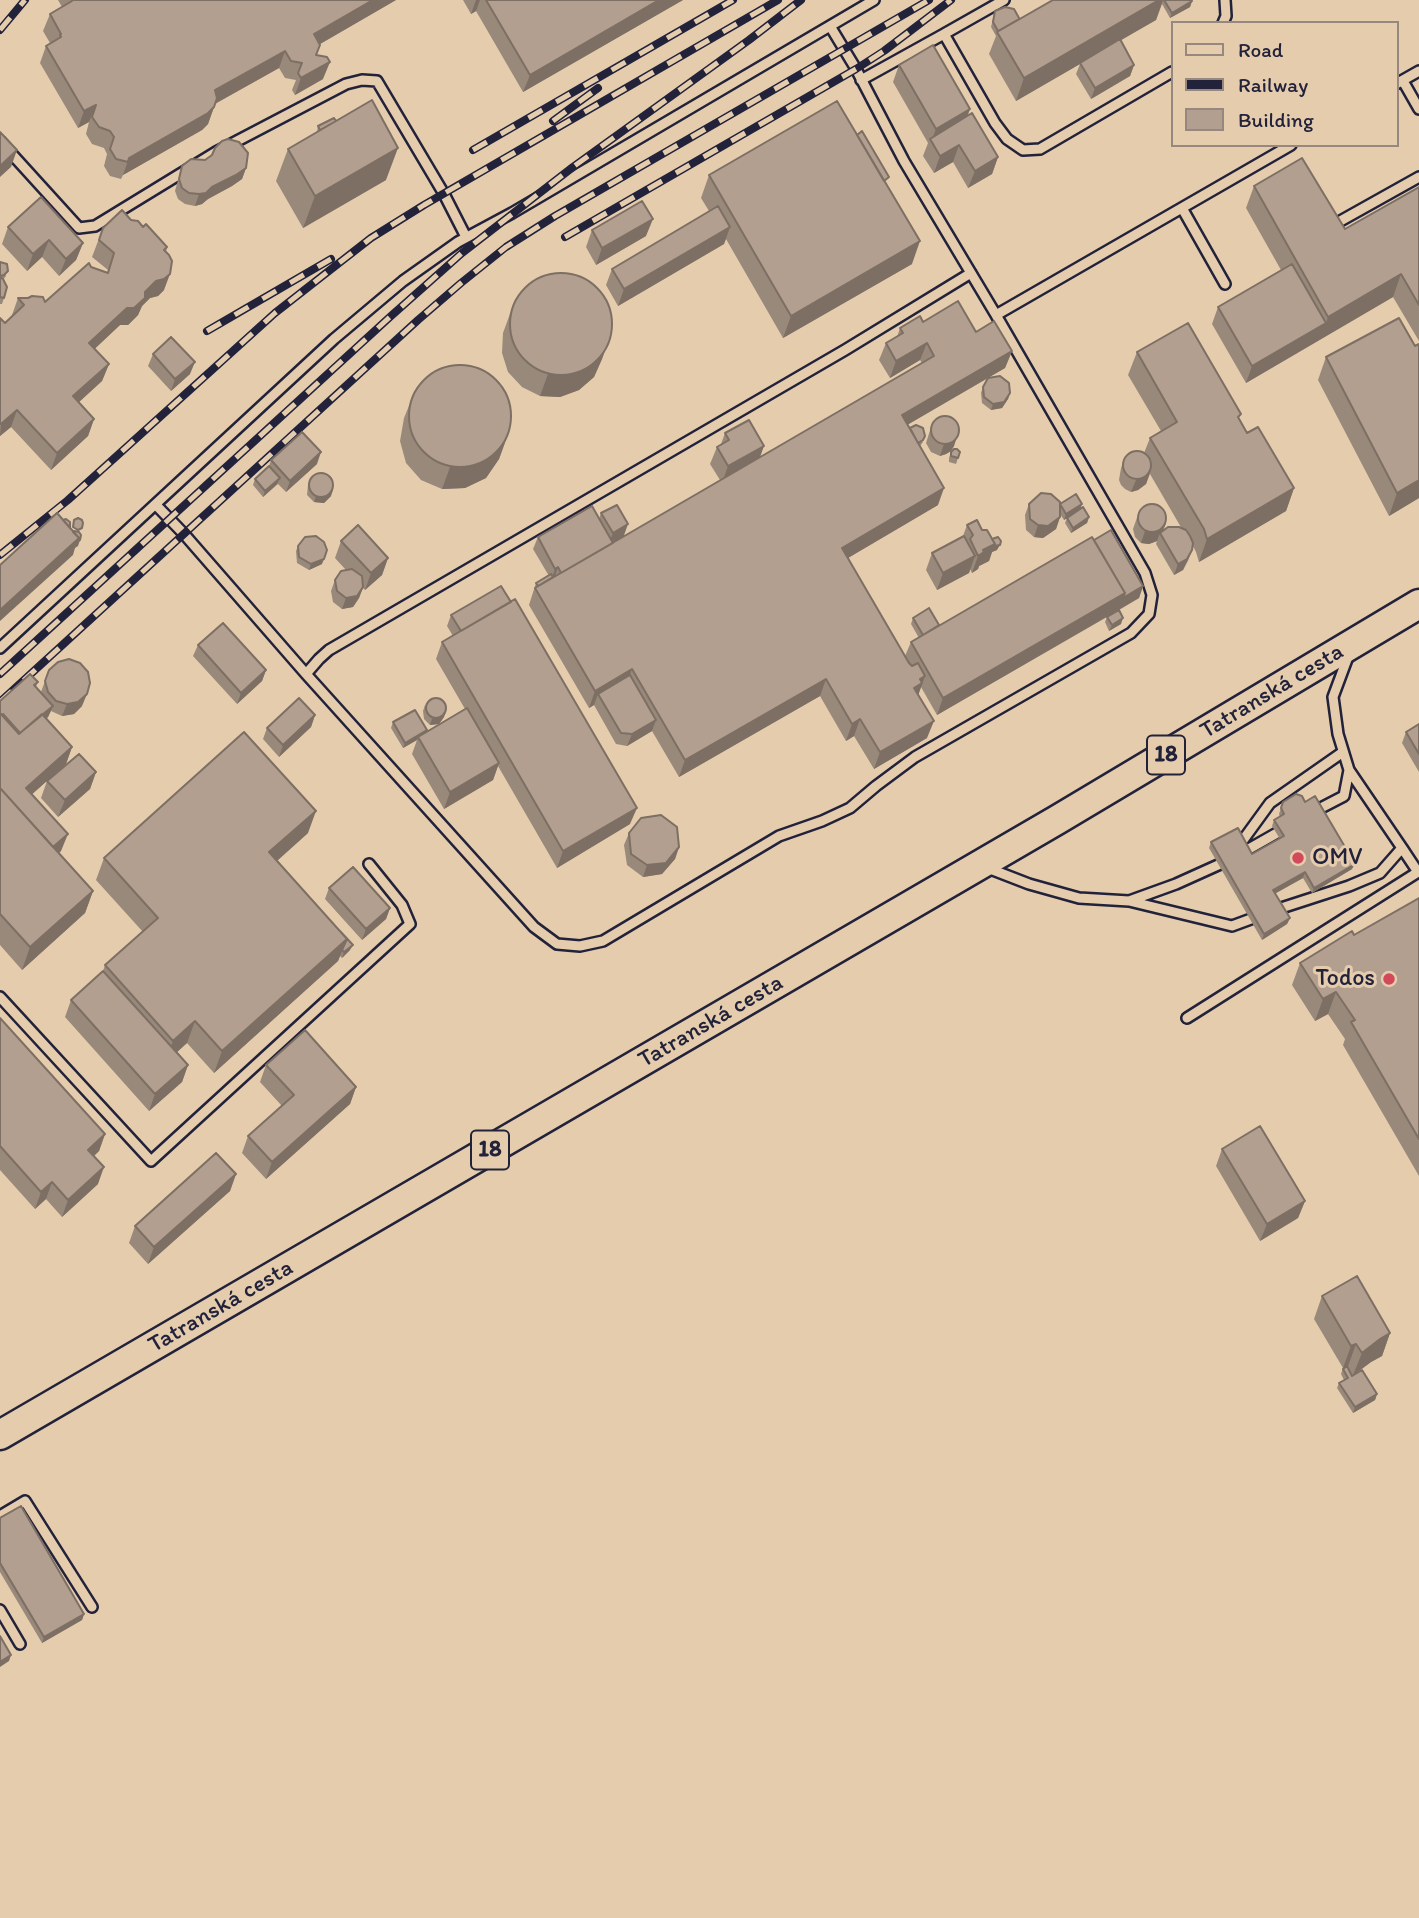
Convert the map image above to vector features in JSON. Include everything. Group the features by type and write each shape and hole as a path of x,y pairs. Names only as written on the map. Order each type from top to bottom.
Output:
{"main road":[{"name":"Tatranská cesta","path":"0,1435 980,866 1419,604"}],"lane":[{"path":"0,648 334,339 403,281 466,237 512,214 874,0"},
{"path":"861,79 1004,0"},
{"path":"1224,21 1225,0"},
{"path":"156,505 534,927 557,944 580,946 603,941 779,836 850,808 915,757 1131,633 1149,614 1152,595 1145,573 904,160 830,26"},
{"path":"944,34 995,123 1007,139 1023,150 1040,149 1170,73"},
{"path":"1419,71 1399,83 1419,109"},
{"path":"0,141 79,228 95,226 216,152 346,84 362,80 377,81 466,237"},
{"path":"996,315 1288,147"},
{"path":"1335,224 1419,177"},
{"path":"1182,208 1225,284"},
{"path":"306,674 329,650 845,351 971,273"},
{"path":"1186,1018 1418,872 1349,770 1343,752 1333,697 1352,645"},
{"path":"1228,860 1270,803 1343,752"},
{"path":"1317,810 1344,796 1349,770"},
{"path":"1129,901 1177,884 1277,833"},
{"path":"980,866 1079,898 1129,901 1232,926 1380,873 1402,848"},
{"path":"0,997 151,1161 410,924 402,905 369,864"},
{"path":"0,1516 25,1501 92,1607"},
{"path":"0,1610 20,1644"}],"building":[{"path":"72,0 373,0 314,34 320,45 316,55 327,57 330,62 301,78 298,73 302,63 291,61 285,51 215,90 217,98 208,113 129,158 128,162 116,159 110,149 114,137 110,131 99,127 92,117 96,105 84,111 46,46 61,37 50,14"},
{"path":"486,0 659,0 530,75"},
{"path":"1053,0 1159,0 1024,78 997,32"},
{"path":"1164,0 1191,0 1192,1 1172,13"},
{"path":"1005,7 1014,9 1019,19 998,31 993,22 995,11"},
{"path":"1120,39 1134,65 1095,88 1080,63"},
{"path":"933,45 970,109 936,129 899,65"},
{"path":"372,100 398,148 315,196 288,149"},
{"path":"837,101 920,241 791,316 709,175"},
{"path":"972,113 998,157 975,171 959,145 940,156 930,139"},
{"path":"334,118 336,121 320,130 318,126"},
{"path":"862,131 889,177 884,181 857,135"},
{"path":"0,132 17,150 0,166"},
{"path":"228,139 239,142 248,153 246,168 206,193 189,193 182,188 179,179 182,166 191,159 205,160 222,141"},
{"path":"1302,158 1345,229 1419,187 1419,305 1401,274 1328,317 1254,186"},
{"path":"41,197 83,243 66,259 49,240 33,254 8,227"},
{"path":"642,201 653,219 602,248 592,230"},
{"path":"718,206 730,227 624,289 612,269"},
{"path":"122,210 131,220 138,221 143,227 146,224 167,247 164,250 172,261 170,274 156,281 145,292 145,298 134,308 127,308 89,343 109,364 73,396 94,419 57,453 17,410 0,423 0,318 5,323 24,305 18,298 43,297 45,302 89,263 91,267 108,273 114,253 99,240 103,228"},
{"path":"0,262 7,264 8,271 0,276"},
{"path":"1292,264 1326,323 1252,366 1218,307"},
{"path":"561,273 580,277 597,288 608,305 612,324 608,343 597,360 580,371 561,375 542,371 525,360 514,343 510,324 514,305 525,288 542,277"},
{"path":"0,277 7,287 4,298 0,297"},
{"path":"958,301 976,332 994,321 1012,351 902,415 944,488 842,548 909,663 912,666 918,663 925,676 920,679 922,683 914,688 934,721 880,752 860,719 852,724 826,679 685,760 632,669 595,691 535,588 934,356 927,343 896,361 886,343 903,333 900,328 920,316 923,322"},
{"path":"1399,318 1415,346 1419,344 1419,480 1397,493 1326,357"},
{"path":"1188,323 1241,414 1238,417 1247,433 1258,427 1294,488 1207,539 1204,529 1150,438 1177,422 1137,352"},
{"path":"171,337 195,362 175,379 153,354"},
{"path":"460,365 479,369 496,380 507,397 511,416 507,435 496,452 479,463 460,467 441,463 424,452 413,435 409,416 413,397 424,380 441,369"},
{"path":"1000,376 1009,383 1010,393 1004,402 993,404 984,397 983,387 988,378"},
{"path":"945,416 955,420 959,430 955,440 945,444 935,440 931,430 935,420"},
{"path":"749,420 764,446 728,466 717,447 729,440 725,433"},
{"path":"916,425 923,428 925,436 918,443 910,428"},
{"path":"302,432 321,452 290,481 271,460"},
{"path":"954,449 960,452 958,458 951,456"},
{"path":"1137,451 1147,455 1151,465 1147,475 1137,479 1127,475 1123,465 1127,455"},
{"path":"269,466 280,478 265,491 255,479"},
{"path":"321,473 330,476 333,485 330,494 321,497 312,494 309,485 312,476"},
{"path":"1041,493 1051,494 1060,502 1060,517 1048,526 1038,525 1030,519 1029,504"},
{"path":"1076,494 1082,504 1066,514 1060,504"},
{"path":"1152,504 1162,508 1166,518 1162,528 1152,532 1142,528 1138,518 1142,508"},
{"path":"617,505 628,524 613,533 601,513"},
{"path":"592,506 613,543 561,573 558,567 555,569 538,537"},
{"path":"1083,507 1089,517 1073,528 1067,518"},
{"path":"57,513 79,538 0,610 0,565"},
{"path":"78,518 83,523 78,530 73,527 74,520"},
{"path":"977,520 995,544 978,556 970,539 973,535 967,525"},
{"path":"358,525 388,558 371,573 341,541"},
{"path":"1168,527 1186,530 1193,543 1187,559 1178,564 1160,533"},
{"path":"1111,530 1143,586 1123,598 1125,593 1094,540"},
{"path":"74,531 81,535 77,542 79,538"},
{"path":"316,536 324,542 327,550 324,559 311,564 299,557 298,546 305,537"},
{"path":"964,536 975,556 943,573 932,553"},
{"path":"998,537 1000,545 994,546 992,539"},
{"path":"1092,537 1125,593 943,698 911,642"},
{"path":"352,569 362,576 363,587 357,596 346,598 337,591 335,580 341,571"},
{"path":"551,574 553,577 538,586 536,583"},
{"path":"501,586 511,602 461,631 451,615"},
{"path":"515,599 637,808 563,851 442,642"},
{"path":"929,608 939,625 923,635 913,618"},
{"path":"1119,610 1123,618 1112,625 1107,617"},
{"path":"223,623 266,670 241,693 198,645"},
{"path":"69,659 80,663 88,672 90,683 87,694 78,702 67,704 56,701 48,692 45,681 49,670 58,662"},
{"path":"30,674 38,682 34,685 53,706 20,733 0,713 0,701"},
{"path":"630,675 656,720 632,734 621,733 598,694"},
{"path":"299,698 315,715 283,745 267,728"},
{"path":"432,698 440,698 446,708 440,718 432,718 426,712 426,704"},
{"path":"467,708 499,763 450,792 418,737"},
{"path":"415,710 427,730 405,743 393,722"},
{"path":"0,713 19,734 42,714 72,747 26,788 68,834 53,847 0,788"},
{"path":"1419,724 1419,754 1406,732"},
{"path":"244,732 316,811 269,852 347,939 222,1051 195,1021 173,1041 105,965 158,918 104,858"},
{"path":"79,754 96,772 65,800 47,781"},
{"path":"0,788 93,891 30,947 0,914"},
{"path":"1296,794 1302,796 1305,802 1315,796 1355,864 1314,888 1305,872 1273,890 1290,918 1264,934 1211,842 1238,828 1252,854 1284,836 1274,820 1284,814 1281,808 1283,802"},
{"path":"661,815 677,827 679,847 666,863 647,865 631,854 629,833 641,818"},
{"path":"353,867 390,908 366,929 329,888"},
{"path":"1419,898 1419,1139 1351,1022 1355,1020 1336,992 1323,999 1300,963 1352,931 1354,935"},
{"path":"340,931 353,945 344,952 342,950 347,939"},
{"path":"103,971 188,1065 155,1094 71,1000"},
{"path":"0,1018 105,1134 88,1150 104,1167 68,1200 52,1182 41,1192 0,1146"},
{"path":"305,1030 356,1087 272,1162 248,1136 294,1095 266,1065"},
{"path":"1260,1126 1305,1201 1267,1224 1222,1149"},
{"path":"216,1153 236,1174 154,1247 135,1226"},
{"path":"1357,1276 1390,1333 1362,1353 1356,1344 1351,1346 1322,1296"},
{"path":"1347,1366 1352,1376 1362,1370 1377,1394 1355,1407 1339,1383 1348,1378 1343,1369"},
{"path":"21,1506 84,1614 44,1637 0,1563 0,1518"},
{"path":"0,1636 11,1655 0,1662"}],"railway":[{"path":"0,30 25,0"},
{"path":"473,150 733,0"},
{"path":"0,555 68,500 275,313 371,238 778,0"},
{"path":"0,674 462,253 573,167 801,0"},
{"path":"0,702 418,320 506,247 929,0"},
{"path":"565,237 856,69 951,0"},
{"path":"553,121 598,88"},
{"path":"207,331 331,259"}],"place":[{"name":"OMV","path":"1298,858"},
{"name":"Todos","path":"1389,979"}]}
